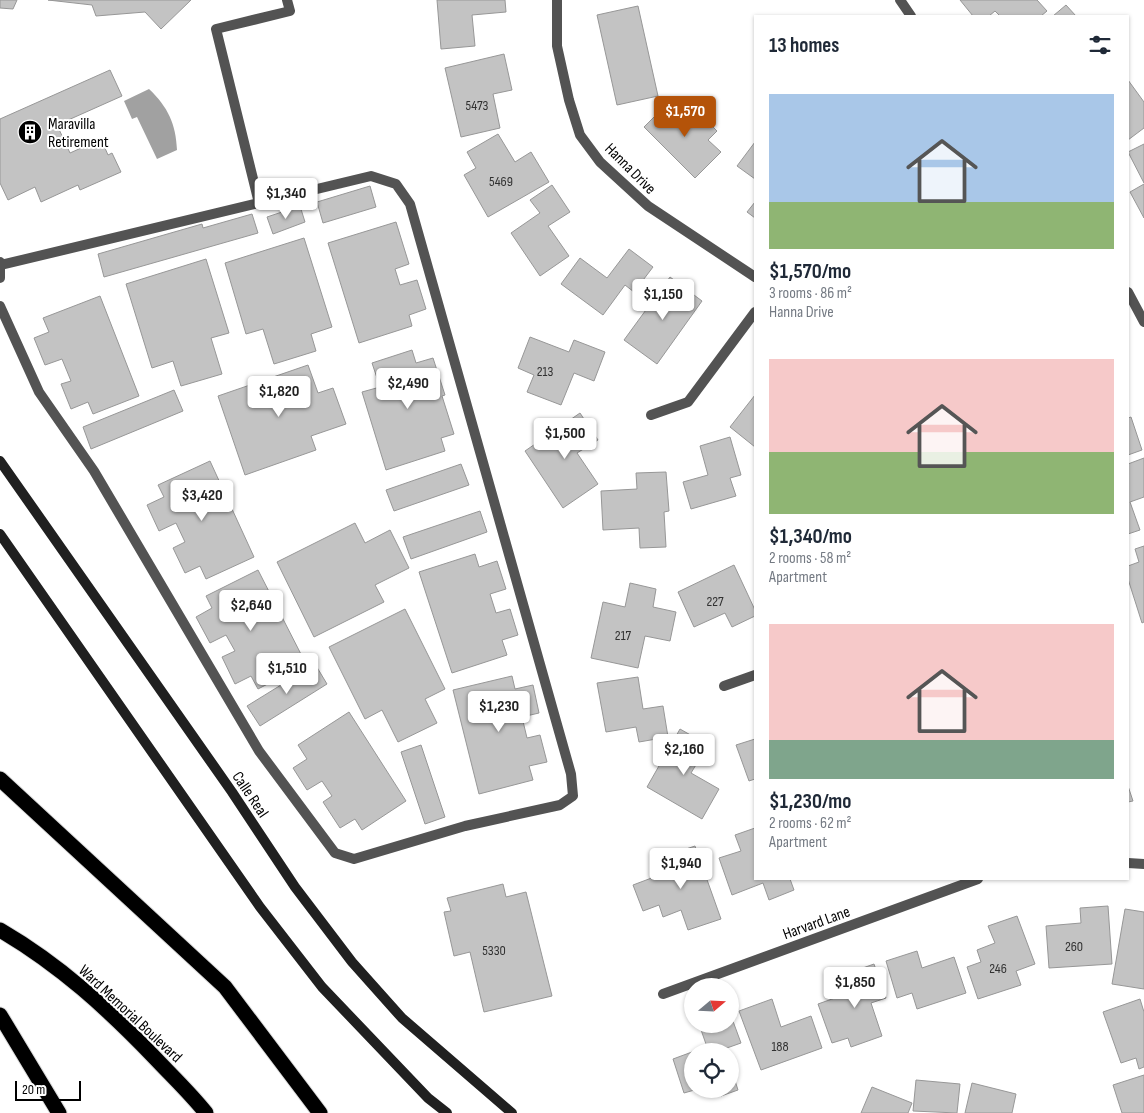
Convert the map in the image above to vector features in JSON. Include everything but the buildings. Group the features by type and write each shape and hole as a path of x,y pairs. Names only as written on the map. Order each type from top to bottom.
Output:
{"highway":[{"path":"0,778 225,987 320,1113"},
{"name":"Ward Memorial Boulevard","path":"0,930 21,942 84,988 152,1054 206,1113"},
{"path":"0,1015 59,1113"}],"main road":[{"name":"Calle Real","path":"0,461 232,792 296,887 352,962 402,1018 512,1113"},
{"path":"0,534 260,907 322,987 428,1098 446,1113"}],"street":[{"path":"259,203 216,29 290,11 287,0"},
{"name":"Hanna Drive","path":"557,0 557,46 569,100 580,134 600,162 648,206 754,276"},
{"path":"900,0 910,15"},
{"path":"0,278 1,263 371,176 396,184 410,204 571,774 573,796 560,805 464,826 354,859 335,853 259,751 94,471 39,392 0,306"},
{"path":"1129,294 1144,322"},
{"path":"651,415 688,402 754,313"},
{"path":"724,686 754,676"},
{"path":"1129,863 1144,864"},
{"name":"Harvard Lane","path":"663,994 975,880"}],"shaded area":[{"path":"149,89 166,109 175,132 177,150 157,159 137,117 132,119 124,101"}],"place":[{"name":"Maravilla Retirement","path":"30,132"}]}
